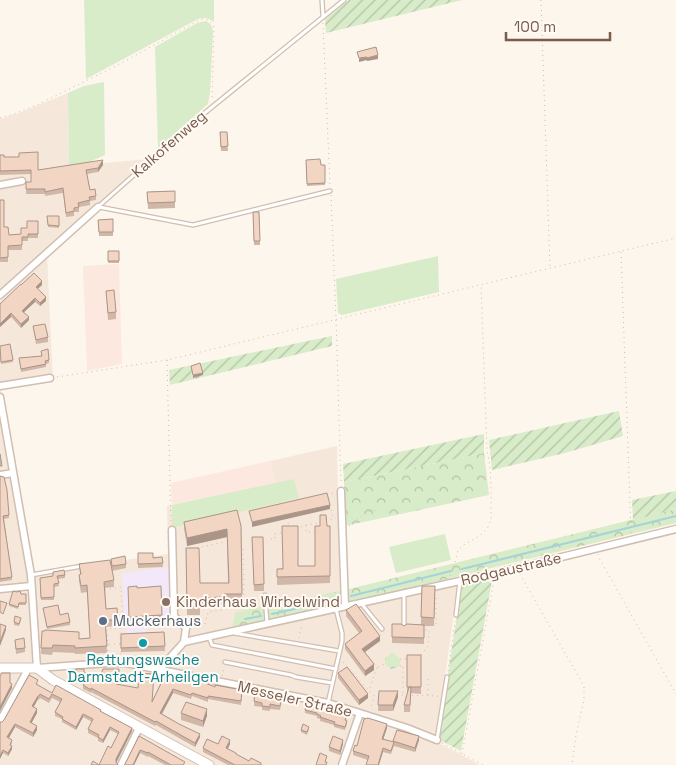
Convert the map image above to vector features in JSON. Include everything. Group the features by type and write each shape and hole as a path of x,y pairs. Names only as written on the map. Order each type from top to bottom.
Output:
{"street":[{"path":"0,185 22,181"},
{"name":"Kalkofenweg","path":"0,295 98,206"},
{"path":"0,386 50,378"},
{"path":"0,397 31,575 37,668 53,680 209,765"},
{"path":"0,475 13,473"},
{"path":"341,491 345,606"},
{"name":"Rodgaustraße","path":"184,642 496,573 676,529"},
{"path":"159,670 184,642 186,628 174,616 172,530"},
{"path":"0,589 31,586"},
{"name":"Messeler Straße","path":"0,668 37,668 121,662 328,703 407,728 437,740"},
{"path":"0,721 27,668"},
{"path":"342,765 360,714"},
{"path":"121,765 139,728"}],"lane":[{"path":"322,0 323,17"},
{"name":"Kalkofenweg","path":"98,206 215,104 344,0"},
{"path":"98,206 193,225 330,191"},
{"path":"31,575 84,566"},
{"path":"456,616 460,581"},
{"path":"404,593 404,629"},
{"path":"265,595 267,624"},
{"path":"361,603 382,629"},
{"path":"328,703 340,651 342,633 336,608"},
{"path":"230,632 340,651"},
{"path":"209,636 212,645 336,669"},
{"path":"224,662 332,683"},
{"path":"437,740 447,677"}],"path":[{"path":"540,0 550,269"},
{"path":"323,17 336,319 341,491 328,494"},
{"path":"0,118 38,104 118,65 201,19 212,22 214,28 212,98 215,104"},
{"path":"50,378 167,360 676,238"},
{"path":"621,252 631,530"},
{"path":"446,584 454,567 458,550 481,536 491,520 481,286"},
{"path":"167,360 172,530"},
{"path":"330,503 333,519"},
{"path":"342,532 366,512 376,510"},
{"path":"286,513 290,529 342,517"},
{"path":"306,525 306,532 320,532"},
{"path":"271,539 275,539 274,534 290,531"},
{"path":"190,550 224,542"},
{"path":"232,607 244,607 243,548"},
{"path":"597,548 599,558 676,694"},
{"path":"516,568 584,686 584,700 576,735 572,765"},
{"path":"462,754 496,573"},
{"path":"436,586 436,624"},
{"path":"104,590 121,587 123,628 106,630 108,663"},
{"path":"205,624 208,612 222,610"},
{"path":"298,644 303,616"},
{"path":"447,677 456,616"},
{"path":"120,628 121,662"},
{"path":"418,659 428,646 429,630 421,630"},
{"path":"108,644 120,644"},
{"path":"365,653 377,667"},
{"path":"338,657 374,696 369,716"},
{"path":"400,658 409,659"},
{"path":"221,682 224,662"},
{"path":"377,667 386,664"},
{"path":"400,666 403,666 402,695"},
{"path":"369,691 377,667"},
{"path":"428,677 428,696"},
{"path":"393,695 444,696"},
{"path":"437,740 484,765"}],"shaded area":[{"path":"68,93 69,166 149,159 47,255 53,381 1,390 32,573 168,554 167,506 275,483 270,461 337,446 340,605 458,584 436,741 480,765 0,765 0,119"},
{"path":"119,264 122,364 87,371 83,266"},
{"path":"270,461 275,483 172,505 171,483"},
{"name":"Kinderhaus Wirbelwind","path":"170,567 172,617 164,624 146,625 147,634 126,635 122,573","holes":["142,606 129,621 128,607"]}],"green space":[{"path":"84,0 214,0 214,22 206,18 198,19 86,79"},
{"path":"349,0 462,0 326,33 325,19"},
{"path":"205,21 211,25 213,32 208,104 158,149 155,47 197,23"},
{"path":"104,82 105,155 85,164 69,166 68,93 84,86"},
{"path":"438,256 439,292 342,315 338,313 336,279"},
{"path":"332,336 332,346 170,385 169,370"},
{"path":"619,411 623,436 565,453 492,470 489,440"},
{"path":"484,434 484,453 344,482 343,464"},
{"path":"484,453 489,495 345,526 344,482"},
{"path":"294,479 299,498 172,528 172,505"},
{"path":"676,491 676,509 633,520 632,500"},
{"path":"676,509 676,523 349,603 349,589"},
{"path":"445,534 451,560 396,573 389,547"},
{"path":"493,575 461,751 438,739 462,583"},
{"path":"340,591 340,605 232,628 236,612"},
{"path":"393,652 400,659 400,666 391,669 385,664 385,658"}],"building":[{"path":"376,47 378,55 359,58 357,52"},
{"path":"220,132 227,132 228,146 221,147"},
{"path":"38,152 38,170 103,160 98,168 86,170 90,190 95,189 96,196 89,197 90,200 78,203 79,207 74,208 74,211 66,213 63,188 45,192 45,189 26,189 26,182 31,182 31,170 0,171 0,155 4,155 4,157 19,157 19,153"},
{"path":"320,159 321,165 325,165 325,183 307,184 306,160"},
{"path":"175,191 175,202 148,203 147,192"},
{"path":"0,200 4,200 4,227 8,227 9,235 21,234 21,228 27,228 27,221 38,221 38,234 28,234 28,237 22,237 22,245 8,246 8,257 0,258"},
{"path":"253,212 259,212 260,241 254,241"},
{"path":"47,216 59,216 59,226 48,225"},
{"path":"113,219 113,232 99,232 98,220"},
{"path":"108,251 119,251 119,261 108,261"},
{"path":"34,273 42,281 36,287 46,297 40,303 35,298 22,311 29,317 21,324 11,313 0,324 0,304"},
{"path":"114,290 116,312 108,313 106,291"},
{"path":"45,324 48,337 36,340 33,326"},
{"path":"10,344 13,360 1,362 0,346"},
{"path":"48,349 49,360 45,361 46,364 21,369 19,358 42,356 41,351"},
{"path":"200,363 203,373 193,375 191,366"},
{"path":"0,476 4,477 7,490 9,515 3,516 12,577 0,579"},
{"path":"327,493 330,505 252,522 249,511"},
{"path":"237,510 241,526 242,594 224,594 224,597 200,598 200,607 187,607 186,548 199,548 200,583 229,583 227,529 187,538 184,522"},
{"path":"320,515 326,515 327,526 330,526 330,576 277,577 277,569 283,569 282,526 298,526 298,566 315,566 315,526 320,526"},
{"path":"252,537 263,537 264,584 254,585"},
{"path":"138,553 153,553 153,558 162,557 163,563 138,564"},
{"path":"125,556 126,564 112,566 111,559"},
{"path":"110,560 114,580 104,582 106,609 117,608 118,620 105,620 107,646 75,648 75,646 53,645 52,648 41,648 42,631 45,630 79,632 79,639 90,638 87,585 81,586 79,564"},
{"path":"64,570 65,575 57,576 59,583 54,584 54,597 41,598 40,578 53,576 53,572"},
{"path":"137,586 137,588 161,586 162,615 129,617 128,587"},
{"path":"422,586 435,586 434,618 421,617"},
{"path":"13,591 20,591 21,594 26,594 26,603 19,603 18,607 9,604"},
{"path":"0,601 7,603 3,614 0,612"},
{"path":"356,604 380,636 362,649 374,664 365,671 345,644 362,631 346,610"},
{"path":"58,605 60,615 68,613 70,622 47,627 43,608"},
{"path":"15,616 21,618 19,624 14,622"},
{"path":"0,624 6,626 0,642"},
{"path":"392,624 404,626 407,624 424,625 424,638 392,637"},
{"name":"Rettungswache Darmstadt-Arheilgen","path":"164,632 165,646 121,648 121,634"},
{"path":"24,638 25,648 16,649 15,640"},
{"path":"407,655 421,655 421,687 411,687 410,705 404,705 409,687 407,687"},
{"path":"347,667 368,694 359,700 338,673"},
{"path":"76,669 84,669 84,672 99,680 103,669 119,669 119,677 116,684 138,688 139,673 154,674 152,702 166,673 199,683 200,681 215,687 215,685 242,690 241,701 208,696 208,698 192,693 191,695 173,689 160,713 200,734 195,743 91,688 91,690 83,685 87,677 77,678"},
{"path":"2,673 10,673 10,683 12,684 0,707 0,676"},
{"path":"29,675 38,680 36,684 52,693 56,685 132,728 116,759 118,765 99,765 108,746 111,748 119,732 110,727 103,740 98,737 99,735 88,729 93,719 83,714 76,727 62,719 63,717 55,712 62,699 52,694 49,699 40,694 32,706 37,709 30,722 37,726 33,733 15,724 7,737 12,740 10,745 12,746 8,753 3,750 0,756 0,722 4,720"},
{"path":"255,691 282,695 280,706 270,704 270,707 262,706 262,703 254,701"},
{"path":"379,691 398,691 393,705 378,705"},
{"path":"307,701 348,712 345,727 320,717 317,713 305,710"},
{"path":"186,702 207,709 203,721 181,713"},
{"path":"368,718 387,724 382,739 394,742 391,751 383,748 378,765 366,765 369,756 353,751 355,745 357,746 364,719"},
{"path":"303,724 309,727 307,732 301,730"},
{"path":"397,730 419,736 415,748 393,741"},
{"path":"139,736 185,762 183,765 171,765 148,752 140,750 133,765 124,765"},
{"path":"222,736 230,740 226,748 249,761 251,758 261,763 261,765 235,765 203,748 207,739 218,744"},
{"path":"333,736 343,740 340,751 329,747"},
{"path":"320,753 327,756 326,765 316,765"},
{"path":"93,761 99,765 91,765"}],"waterway":[{"path":"462,569 676,516"},
{"path":"351,596 451,571"},
{"path":"272,614 338,599"},
{"path":"245,619 261,616"}],"place":[{"name":"Kinderhaus Wirbelwind","path":"166,602"},
{"name":"Muckerhaus","path":"103,621"},
{"name":"Rettungswache Darmstadt-Arheilgen","path":"143,643"}]}
